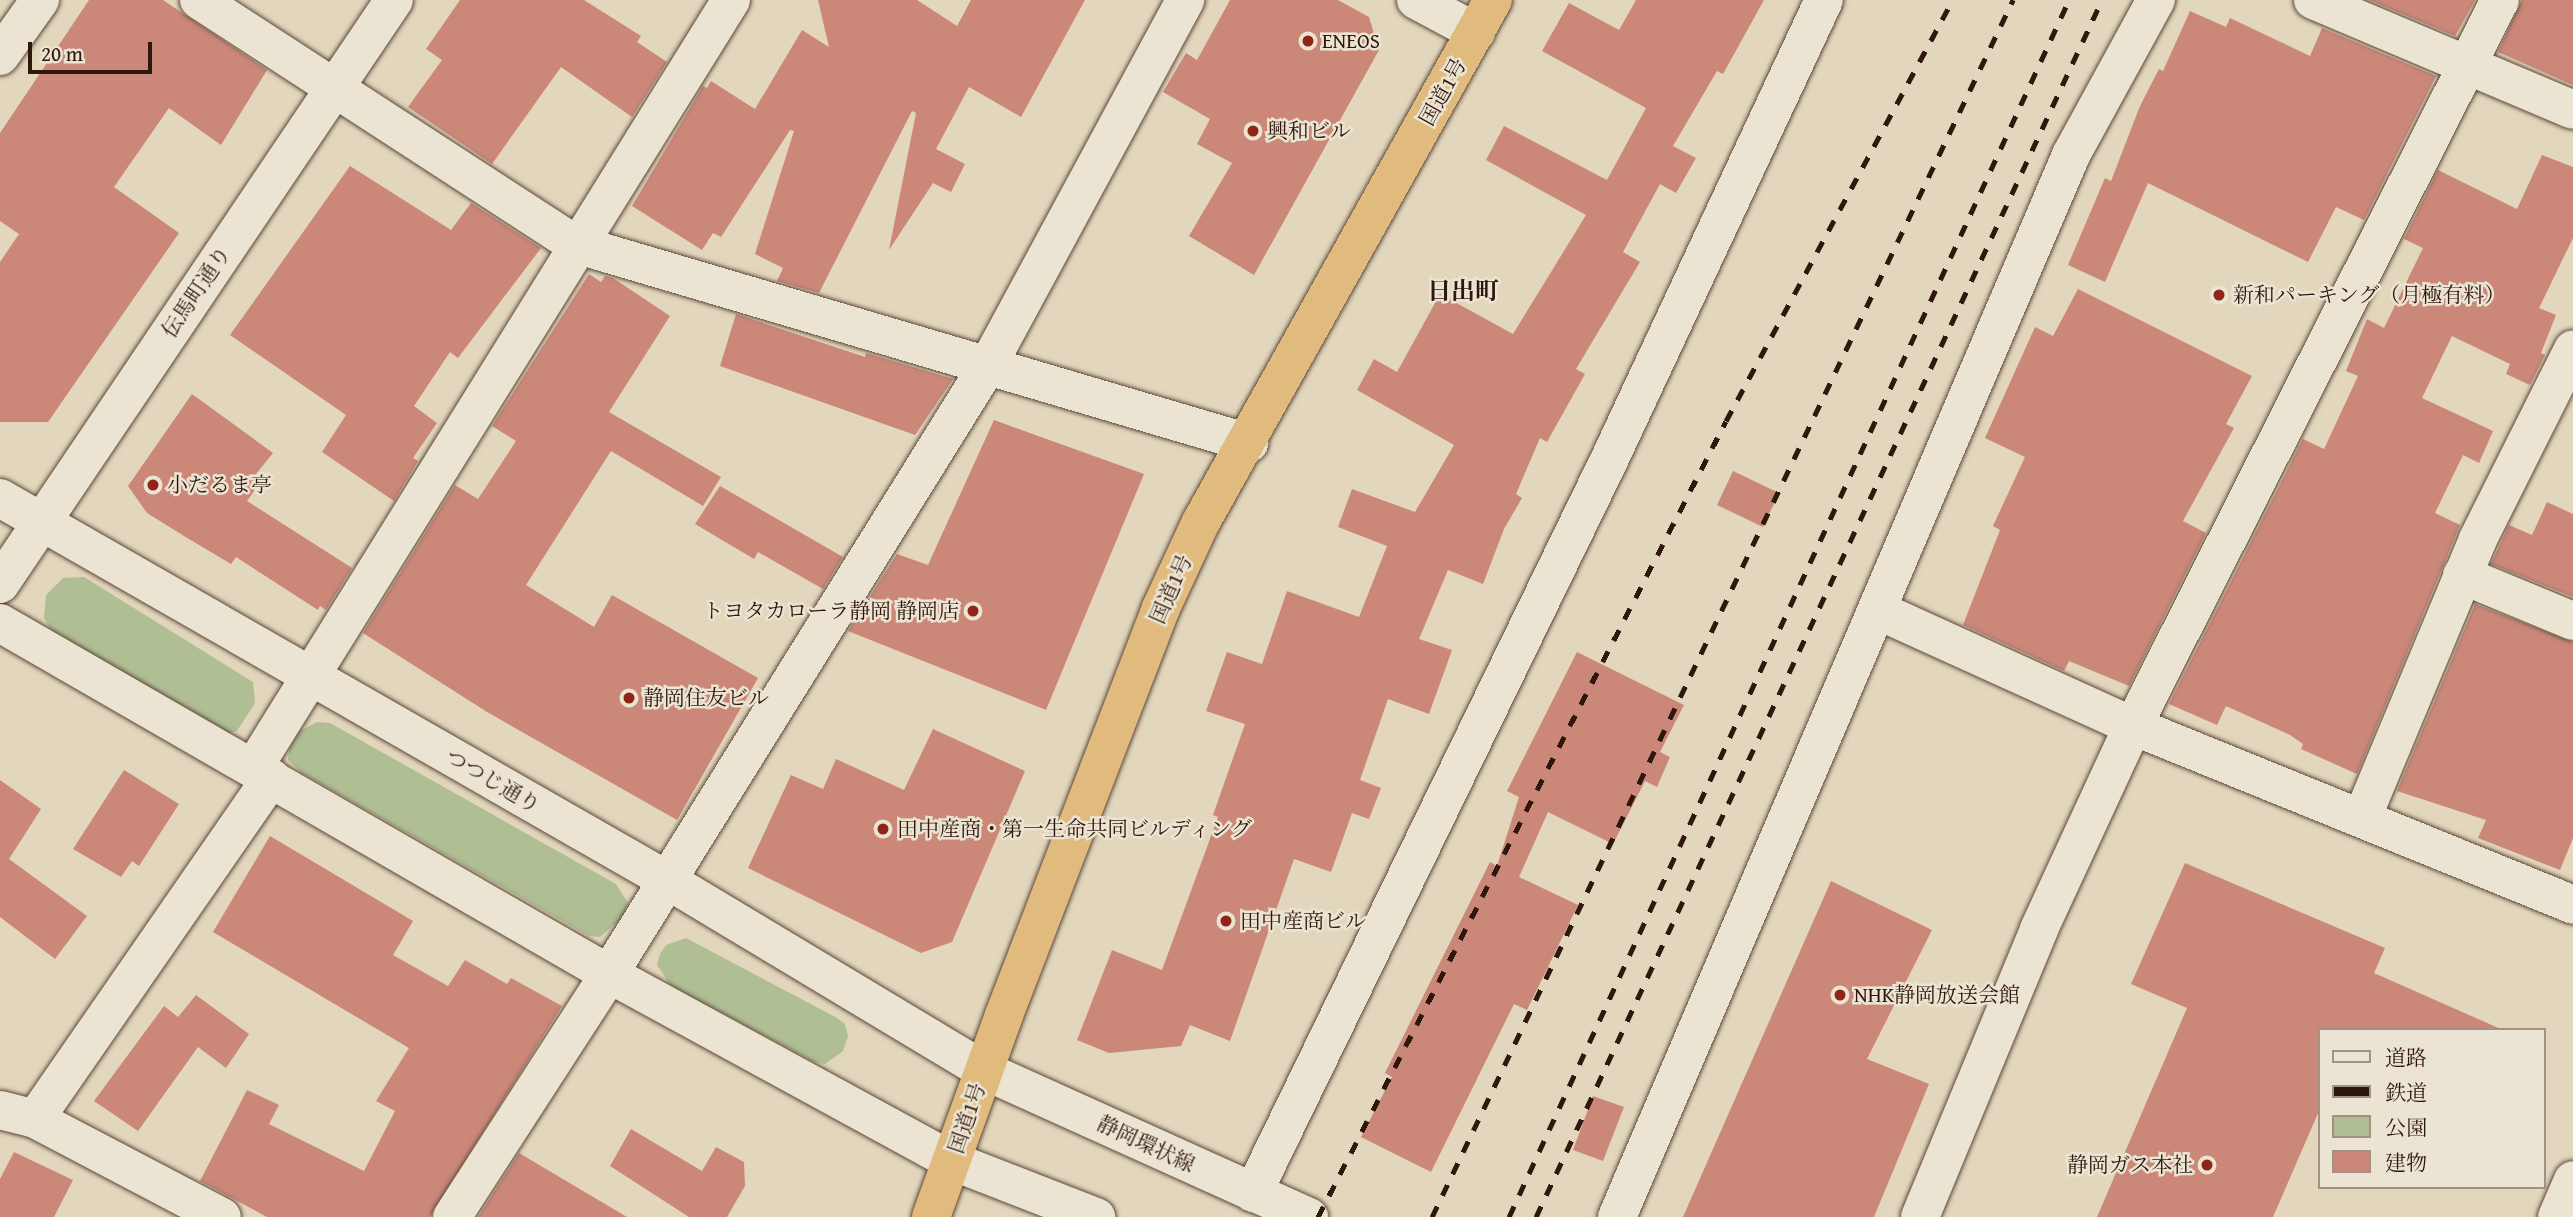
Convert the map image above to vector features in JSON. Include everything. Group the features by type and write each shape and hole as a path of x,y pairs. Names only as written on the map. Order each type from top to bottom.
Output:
{"highway":[{"name":"国道1号","path":"931,1217 984,1070 1161,608 1201,522 1249,443 1485,16"}],"street":[{"path":"0,56 40,0"},
{"path":"199,0 575,244 1249,443"},
{"name":"伝馬町通り","path":"0,584 394,0"},
{"path":"222,1217 18,1114 262,772 310,677 575,244 731,0"},
{"path":"452,1217 609,974 988,365 1185,0"},
{"path":"1416,0 1485,16"},
{"path":"1253,1193 1611,456 1824,0"},
{"path":"1617,1217 2071,155 2156,0"},
{"path":"2313,0 2573,110"},
{"path":"1920,1217 2039,929 2133,726 2500,0"},
{"path":"2362,818 2462,576 2573,349"},
{"name":"つつじ通り","path":"0,498 667,880 984,1070"},
{"path":"2462,576 2573,621"},
{"path":"1877,610 2133,726 2573,905"},
{"path":"0,623 609,974 952,1161 1096,1217"},
{"name":"静岡環状線","path":"984,1070 1309,1217"},
{"path":"2557,1217 2573,1180"}],"green space":[{"path":"84,577 253,682 255,703 237,731 225,734 52,632 44,618 46,595 63,578"},
{"path":"317,722 330,723 616,884 628,903 622,918 600,937 589,936 302,773 288,760 289,749 298,732"},
{"path":"686,938 837,1018 845,1024 848,1036 843,1051 825,1064 814,1062 671,986 657,965 660,954 666,945"}],"building":[{"path":"89,0 163,0 267,70 221,145 169,108 114,187 179,233 48,422 0,422 0,262 19,234 0,221 0,133"},
{"path":"460,0 584,0 641,36 637,42 667,62 632,117 561,67 492,164 408,107 442,60 426,49"},
{"path":"818,0 917,0 957,26 971,0 1085,0 1021,117 969,87 936,149 965,164 951,192 933,183 889,250 916,113 912,111 819,293 777,281 783,268 755,254 794,131 790,130 721,237 713,233 702,250 632,206 703,86 707,88 711,81 755,109 802,30 829,47"},
{"path":"1230,0 1338,0 1369,17 1379,50 1254,275 1189,236 1232,163 1197,144 1210,119 1163,92 1186,53 1197,60"},
{"path":"1636,0 1764,0 1723,74 1717,71 1673,146 1696,158 1676,193 1660,184 1623,252 1640,262 1576,369 1585,374 1547,442 1540,438 1516,494 1522,498 1504,529 1483,584 1448,570 1419,639 1452,650 1429,714 1388,699 1360,780 1381,788 1369,819 1352,813 1331,872 1294,859 1230,1041 1190,1025 1181,1046 1109,1053 1077,1040 1112,950 1162,970 1218,817 1213,815 1245,724 1206,711 1227,652 1262,664 1287,591 1359,617 1387,546 1338,527 1352,489 1415,512 1454,445 1357,390 1374,359 1397,372 1440,294 1513,334 1586,215 1486,160 1504,126 1607,180 1646,108 1542,51 1569,3 1619,30"},
{"path":"2369,0 2475,0 2455,36"},
{"path":"2522,0 2573,0 2573,85 2498,52"},
{"path":"2190,11 2226,27 2230,18 2310,56 2322,28 2436,76 2364,220 2336,207 2308,262 2148,183 2105,282 2068,265 2105,178 2111,181 2140,106 2159,69 2163,71"},
{"path":"2542,155 2573,167 2573,238 2539,308 2556,315 2541,353 2545,355 2530,385 2506,374 2510,364 2452,336 2422,398 2493,431 2479,463 2463,455 2435,513 2460,525 2357,774 2301,749 2303,744 2290,735 2226,706 2217,725 2169,704 2303,439 2324,449 2358,376 2346,371 2367,319 2384,328 2423,248 2404,239 2438,170 2517,209"},
{"path":"350,166 451,230 471,203 541,248 458,358 450,352 414,406 437,423 413,458 418,461 394,501 322,452 346,415 230,335"},
{"path":"589,274 601,282 605,276 613,278 670,316 609,412 721,477 703,506 611,451 526,585 594,627 612,595 758,678 677,820 487,712 363,633 455,485 478,499 516,441 492,426"},
{"path":"2078,289 2252,376 2226,424 2234,428 2183,521 2206,533 2129,686 2069,661 2064,671 1963,625 2000,530 1993,526 2025,457 1985,438 2035,327 2053,336"},
{"path":"736,314 865,357 866,353 953,379 915,435 720,366"},
{"path":"192,394 273,453 252,479 259,484 247,501 352,568 326,610 320,606 318,610 236,557 231,564 147,513 128,486"},
{"name":"トヨタカローラ静岡 静岡店","path":"994,420 1144,474 1046,710 848,631 897,554 928,565"},
{"path":"1733,471 1779,493 1763,527 1717,505"},
{"path":"720,486 843,557 823,589 758,552 754,559 695,524"},
{"path":"2547,502 2573,514 2573,597 2491,564 2509,525 2532,535"},
{"path":"2475,604 2573,642 2573,838 2560,870 2478,838 2486,820 2397,791"},
{"path":"1577,652 1684,705 1660,752 1670,757 1657,787 1645,781 1613,844 1548,812 1519,877 1578,905 1527,1010 1514,1004 1431,1172 1361,1137 1392,1077 1385,1073 1490,862 1497,866 1519,797 1507,791"},
{"name":"田中産商・第一生命共同ビルディング","path":"933,729 1025,771 952,942 921,953 748,868 791,775 823,789 836,759 904,790"},
{"path":"124,770 179,804 139,866 132,861 121,877 73,849"},
{"path":"0,780 41,809 9,859 87,916 55,959 0,917"},
{"path":"270,836 413,921 393,955 448,986 465,960 507,984 511,978 562,1006 430,1217 267,1217 200,1181 247,1090 279,1105 269,1124 364,1171 395,1111 376,1101 409,1048 213,932"},
{"path":"2185,863 2385,948 2374,973 2498,1028 2318,1028 2318,1113 2273,1217 2097,1217 2187,1008 2131,984"},
{"name":"NHK静岡放送会館","path":"1831,881 1932,930 1867,1059 1929,1084 1874,1217 1683,1217"},
{"path":"196,995 249,1034 226,1068 198,1047 138,1131 94,1101 164,1006 178,1017"},
{"path":"1593,1096 1624,1107 1603,1161 1573,1150"},
{"path":"631,1129 702,1171 716,1147 744,1162 745,1186 727,1217 689,1217 610,1166"},
{"path":"14,1152 73,1180 54,1217 0,1217 0,1179"},
{"path":"519,1153 627,1217 478,1217"}],"railway":[{"path":"1318,1217 1726,421 1953,0"},
{"path":"1432,1217 2013,0"},
{"path":"1509,1217 2069,0"},
{"path":"1536,1217 2102,0"}],"place":[{"name":"ENEOS","path":"1308,41"},
{"name":"興和ビル","path":"1253,131"},
{"name":"新和パーキング（月極有料）","path":"2219,295"},
{"name":"小だるま亭","path":"153,485"},
{"name":"トヨタカローラ静岡 静岡店","path":"973,611"},
{"name":"静岡住友ビル","path":"629,698"},
{"name":"田中産商・第一生命共同ビルディング","path":"883,829"},
{"name":"田中産商ビル","path":"1226,921"},
{"name":"NHK静岡放送会館","path":"1840,995"},
{"name":"静岡ガス本社","path":"2207,1165"}],"district":[{"name":"日出町","path":"1463,291"}]}
